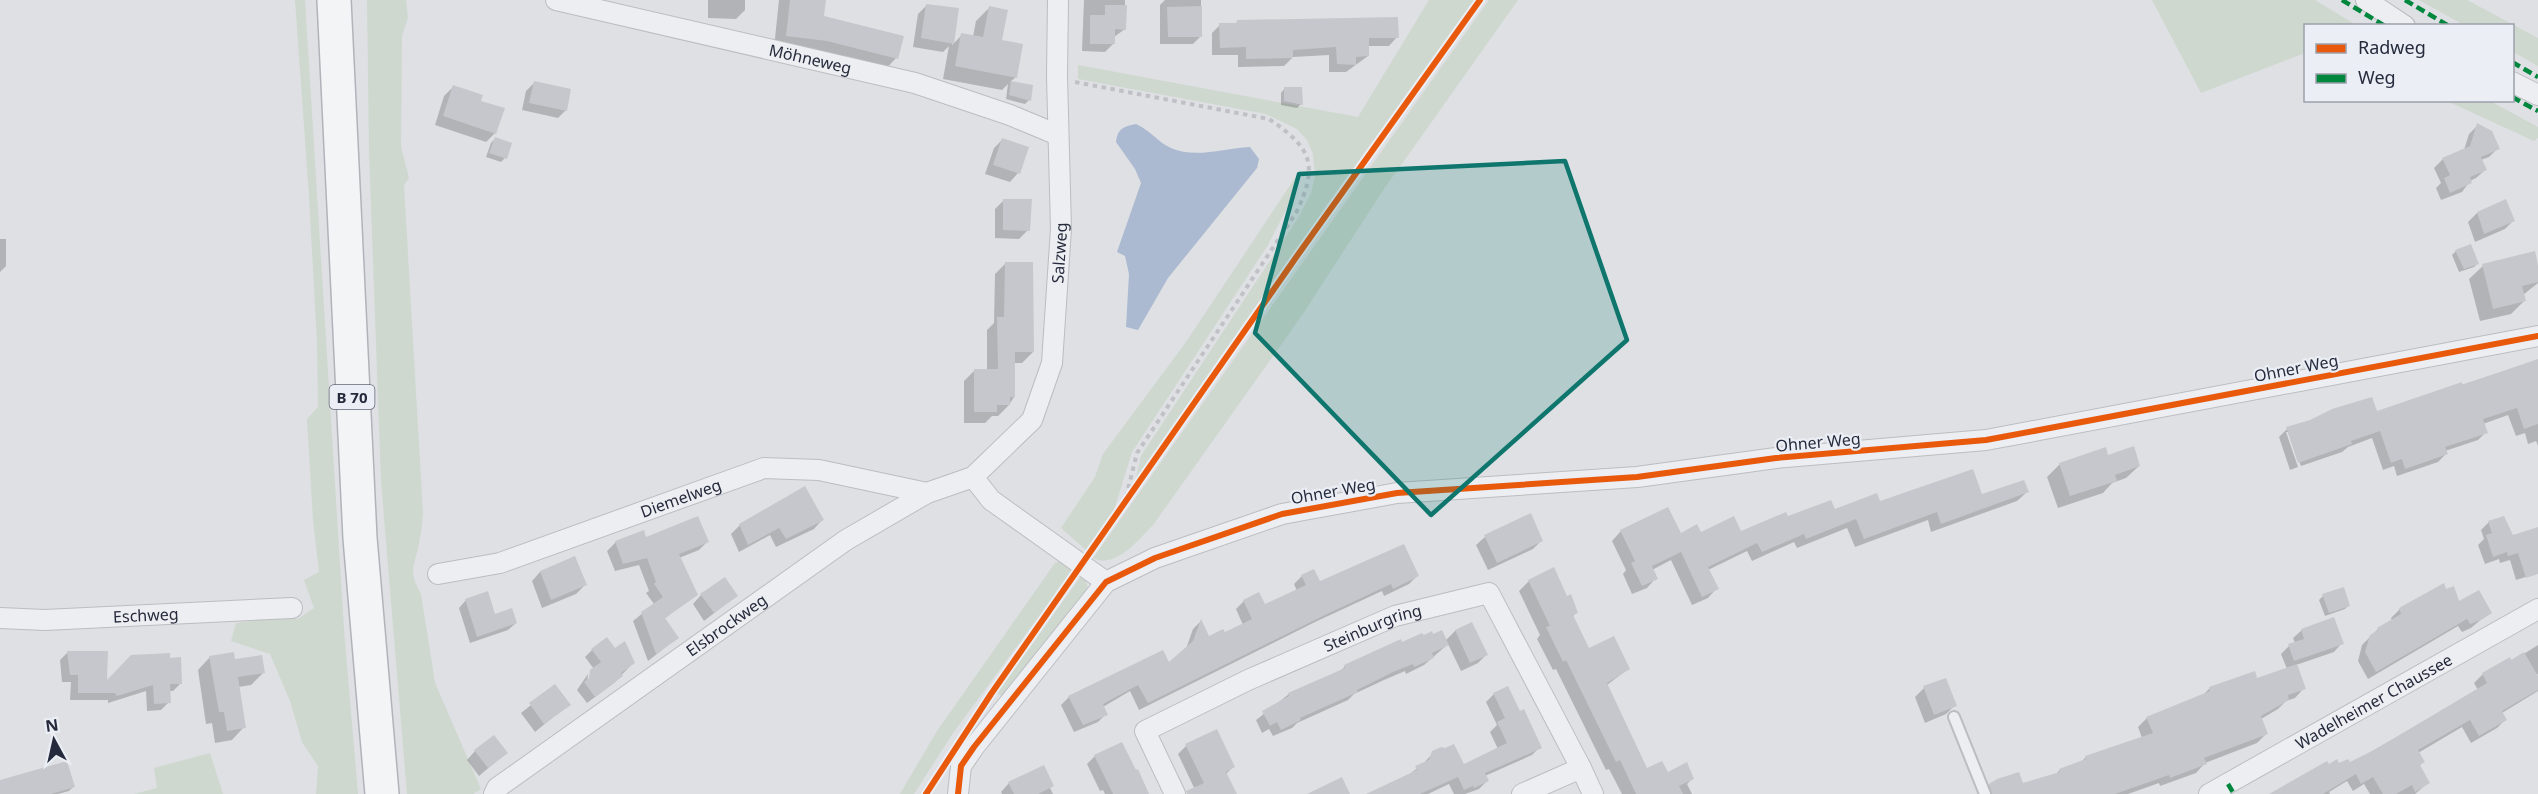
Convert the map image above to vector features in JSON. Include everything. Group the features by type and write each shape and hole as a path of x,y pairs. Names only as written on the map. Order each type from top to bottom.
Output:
{"highway":[{"name":"B 70","path":"334,0 360,526 382,794"}],"street":[{"name":"Möhneweg","path":"558,0 915,83 1010,115 1058,135"},
{"name":"Salzweg","path":"973,477 1032,420 1052,363 1061,229 1057,76 1058,0"},
{"path":"2366,0 2401,24"},
{"path":"2514,83 2538,95"},
{"name":"Ohner Weg","path":"1106,582 1155,558 1282,514 1397,493 1636,477 1776,458 1986,440 2538,336"},
{"name":"Diemelweg","path":"438,574 500,563 764,468 819,470 927,494"},
{"path":"958,794 961,766 974,747 1106,582 991,500 973,477"},
{"name":"Elsbrockweg","path":"494,794 497,788 846,540 927,494 973,477"},
{"name":"Steinburgring","path":"1175,794 1145,731 1248,680 1395,616 1488,593 1593,794"},
{"name":"Eschweg","path":"0,618 45,620 292,608"},
{"name":"Wadelheimer Chaussee","path":"2209,794 2231,789 2538,609"},
{"path":"1522,794 1581,768"}],"lane":[{"path":"1954,717 1985,794"}],"path":[{"path":"1057,76 1086,85 1269,119 1295,136 1304,151 1309,172 1303,198 1296,213 1137,453 1124,505"}],"highlighted area":[{"path":"1565,161 1627,340 1431,515 1255,333 1299,174"}],"shaded area":[{"path":"295,0 305,0 344,630 358,794 316,794 318,766 302,742 290,701 270,654 231,641 236,623 267,619 298,619 314,608 304,580 319,572 313,520 307,419 318,407 317,342"},
{"path":"367,0 406,0 408,18 402,36 401,147 409,178 404,185 423,514 413,573 421,594 435,683 481,789 473,794 407,794 381,481 369,150"},
{"path":"1429,0 1474,0 1332,198 1135,483 1141,456 1298,218 1311,193 1315,175 1313,154 1307,140 1297,129 1266,114 1078,79 1078,65 1358,117"},
{"path":"1489,0 1518,0 1382,192 1303,314 1153,525 1118,556 1101,561 1093,558"},
{"path":"2152,0 2315,0 2354,24 2304,24 2304,53 2201,93"},
{"path":"2419,0 2467,0 2512,24 2462,24"},
{"path":"2514,25 2538,38 2538,66 2514,53"},
{"path":"2449,102 2492,102 2538,127 2538,138 2534,141"},
{"path":"1297,175 1286,210 1268,245 1132,452 1114,510 1086,550 1061,528 1095,477 1103,454 1186,342"},
{"path":"1062,561 1074,567 1068,577 953,733 914,794 900,794 937,731 1055,563"},
{"path":"1084,572 1088,589 1003,697 997,693"},
{"path":"210,753 223,794 134,794 157,788 154,768"}],"water":[{"path":"1136,124 1167,146 1180,151 1200,153 1250,147 1259,159 1257,168 1168,278 1138,330 1126,327 1129,274 1125,256 1117,252 1141,183 1135,169 1116,142 1122,129"}],"building":[{"path":"790,0 826,0 824,16 904,36 898,59 827,41 786,36"},
{"path":"926,4 959,8 954,44 921,38"},
{"path":"1105,5 1127,5 1126,30 1115,29 1115,44 1090,44 1090,15 1105,15"},
{"path":"989,6 1008,10 1002,40 1023,44 1017,78 955,66 961,33 983,37"},
{"path":"1202,6 1202,37 1168,37 1167,7"},
{"path":"1398,17 1399,38 1369,38 1369,56 1356,57 1356,65 1337,64 1336,47 1293,50 1293,58 1246,59 1246,47 1220,48 1219,23 1237,23 1237,20"},
{"path":"534,81 571,89 567,111 529,103"},
{"path":"1011,81 1033,85 1031,101 1009,95"},
{"path":"453,85 483,95 481,101 505,108 496,134 443,116"},
{"path":"1284,87 1302,87 1303,105 1284,101"},
{"path":"2477,123 2492,131 2500,149 2481,157 2487,170 2470,177 2472,183 2450,193 2444,178 2450,175 2442,158 2470,146"},
{"path":"495,137 512,143 507,159 489,153"},
{"path":"1002,138 1029,147 1020,174 993,165"},
{"path":"1003,199 1032,199 1030,231 1003,230"},
{"path":"2506,199 2515,221 2484,234 2477,212"},
{"path":"2471,244 2479,264 2464,269 2455,250"},
{"path":"2535,251 2538,282 2522,286 2526,301 2493,309 2482,264"},
{"path":"1005,262 1033,262 1034,352 1015,352 1015,397 1010,397 1010,405 997,405 997,412 974,412 974,369 998,369 997,317 1004,317"},
{"path":"2538,359 2538,424 2524,429 2517,408 2483,419 2488,433 2445,447 2448,454 2405,469 2402,459 2391,463 2380,431 2351,441 2352,444 2298,463 2286,427 2310,420 2332,409 2372,397 2377,411"},
{"path":"2134,446 2140,466 2115,475 2117,481 2070,496 2059,463 2106,447 2108,455"},
{"path":"1973,469 1982,494 2024,480 2029,492 1941,524 1937,512 1864,539 1856,519 1806,539 1804,534 1762,552 1757,543 1708,567 1719,589 1702,597 1681,552 1652,566 1658,579 1642,586 1631,563 1635,561 1620,530 1668,507 1681,533 1697,524 1701,532 1734,516 1741,531 1786,512 1788,516 1831,500 1835,509 1877,493 1880,501"},
{"path":"805,486 824,520 786,539 779,528 748,545 739,524"},
{"path":"1531,513 1543,541 1497,563 1484,535"},
{"path":"698,516 709,542 679,554 698,595 665,618 679,638 656,654 641,612 663,597 654,584 656,582 647,558 623,564 615,541 644,530 646,537"},
{"path":"2504,516 2513,535 2538,527 2538,574 2526,578 2518,553 2508,556 2507,552 2493,557 2486,535 2492,533 2488,521"},
{"path":"1404,544 1419,576 1393,589 1391,584 1148,703 1138,685 1103,704 1108,715 1083,725 1068,696 1163,650 1169,662 1193,641 1201,619 1209,636 1223,629 1225,632 1252,619 1243,600 1259,592 1265,604 1306,585 1301,575 1314,569 1320,581"},
{"path":"575,556 587,585 551,600 540,571"},
{"path":"1554,567 1567,596 1571,594 1578,613 1573,615 1589,648 1614,636 1630,669 1607,683 1647,768 1662,761 1668,772 1687,762 1694,779 1679,786 1683,794 1636,794 1620,760 1616,762 1566,660 1563,662 1546,627 1550,626 1528,580"},
{"path":"725,577 738,596 714,613 700,594"},
{"path":"2444,583 2446,589 2454,586 2459,601 2479,590 2492,613 2470,624 2467,619 2376,672 2365,652 2370,635 2378,630 2377,628 2401,614 2399,608"},
{"path":"2344,587 2350,606 2329,613 2322,594"},
{"path":"488,591 495,614 512,608 517,623 477,637 465,599"},
{"path":"2334,617 2344,644 2294,661 2288,644 2304,639 2301,629"},
{"path":"1472,622 1488,655 1470,663 1455,630"},
{"path":"1442,630 1449,645 1432,653 1434,658 1414,667 1413,664 1393,672 1357,690 1358,692 1300,718 1301,720 1281,730 1277,722 1270,726 1262,711 1289,696 1288,693 1345,668 1344,665 1401,639 1402,642 1422,633 1424,635 1432,631 1433,634"},
{"path":"607,637 615,648 625,641 635,663 621,673 623,676 595,697 584,682 589,678 590,670 601,662 591,649"},
{"path":"67,651 108,651 107,680 131,655 170,653 170,658 181,657 182,684 170,684 171,703 154,704 153,685 117,696 115,693 78,693 78,675 70,675"},
{"path":"234,652 235,659 262,655 265,673 238,677 246,728 227,731 224,712 219,712 209,656"},
{"path":"2524,652 2538,676 2538,690 2502,711 2507,720 2479,736 2470,720 2418,750 2425,762 2420,765 2430,783 2415,792 2412,785 2396,794 2383,794 2373,777 2361,784 2356,774 2323,794 2269,794 2327,761 2329,764 2337,759 2339,763 2348,759 2350,762 2376,749 2487,683 2482,673"},
{"path":"2297,664 2306,689 2288,695 2289,700 2261,716 2268,734 2204,758 2207,764 2170,778 2169,775 2115,794 1992,794 1989,784 1997,779 2019,772 2023,783 2060,772 2059,769 2086,759 2085,756 2153,733 2146,717 2210,691 2209,687 2255,671 2257,678"},
{"path":"1946,678 1957,706 1934,715 1923,686"},
{"path":"555,684 571,705 544,724 529,703"},
{"path":"1508,686 1520,711 1524,709 1542,748 1485,773 1489,781 1474,788 1473,786 1464,790 1458,777 1420,794 1366,794 1417,770 1415,766 1429,760 1432,751 1441,747 1445,748 1454,744 1464,764 1507,743 1497,722 1505,718 1493,693"},
{"path":"1217,729 1235,767 1226,772 1237,794 1187,794 1186,791 1204,783 1185,744"},
{"path":"494,735 508,753 488,768 474,750"},
{"path":"1122,742 1149,794 1113,794 1094,755"},
{"path":"67,761 75,787 51,794 0,794 0,780"},
{"path":"1044,765 1054,786 1038,794 1014,794 1008,782"},
{"path":"1342,777 1350,794 1307,794"}],"marked path":[{"path":"2342,0 2382,24"},
{"path":"2405,0 2446,24"},
{"path":"2514,63 2538,77"},
{"path":"2514,98 2538,111"},
{"path":"2228,784 2234,794"}],"cycle path":[{"path":"926,794 991,694 1297,256 1480,0"},
{"path":"958,794 961,766 974,747 1106,582 1155,558 1282,514 1397,493 1637,477 1776,458 1986,440 2538,336"}]}
